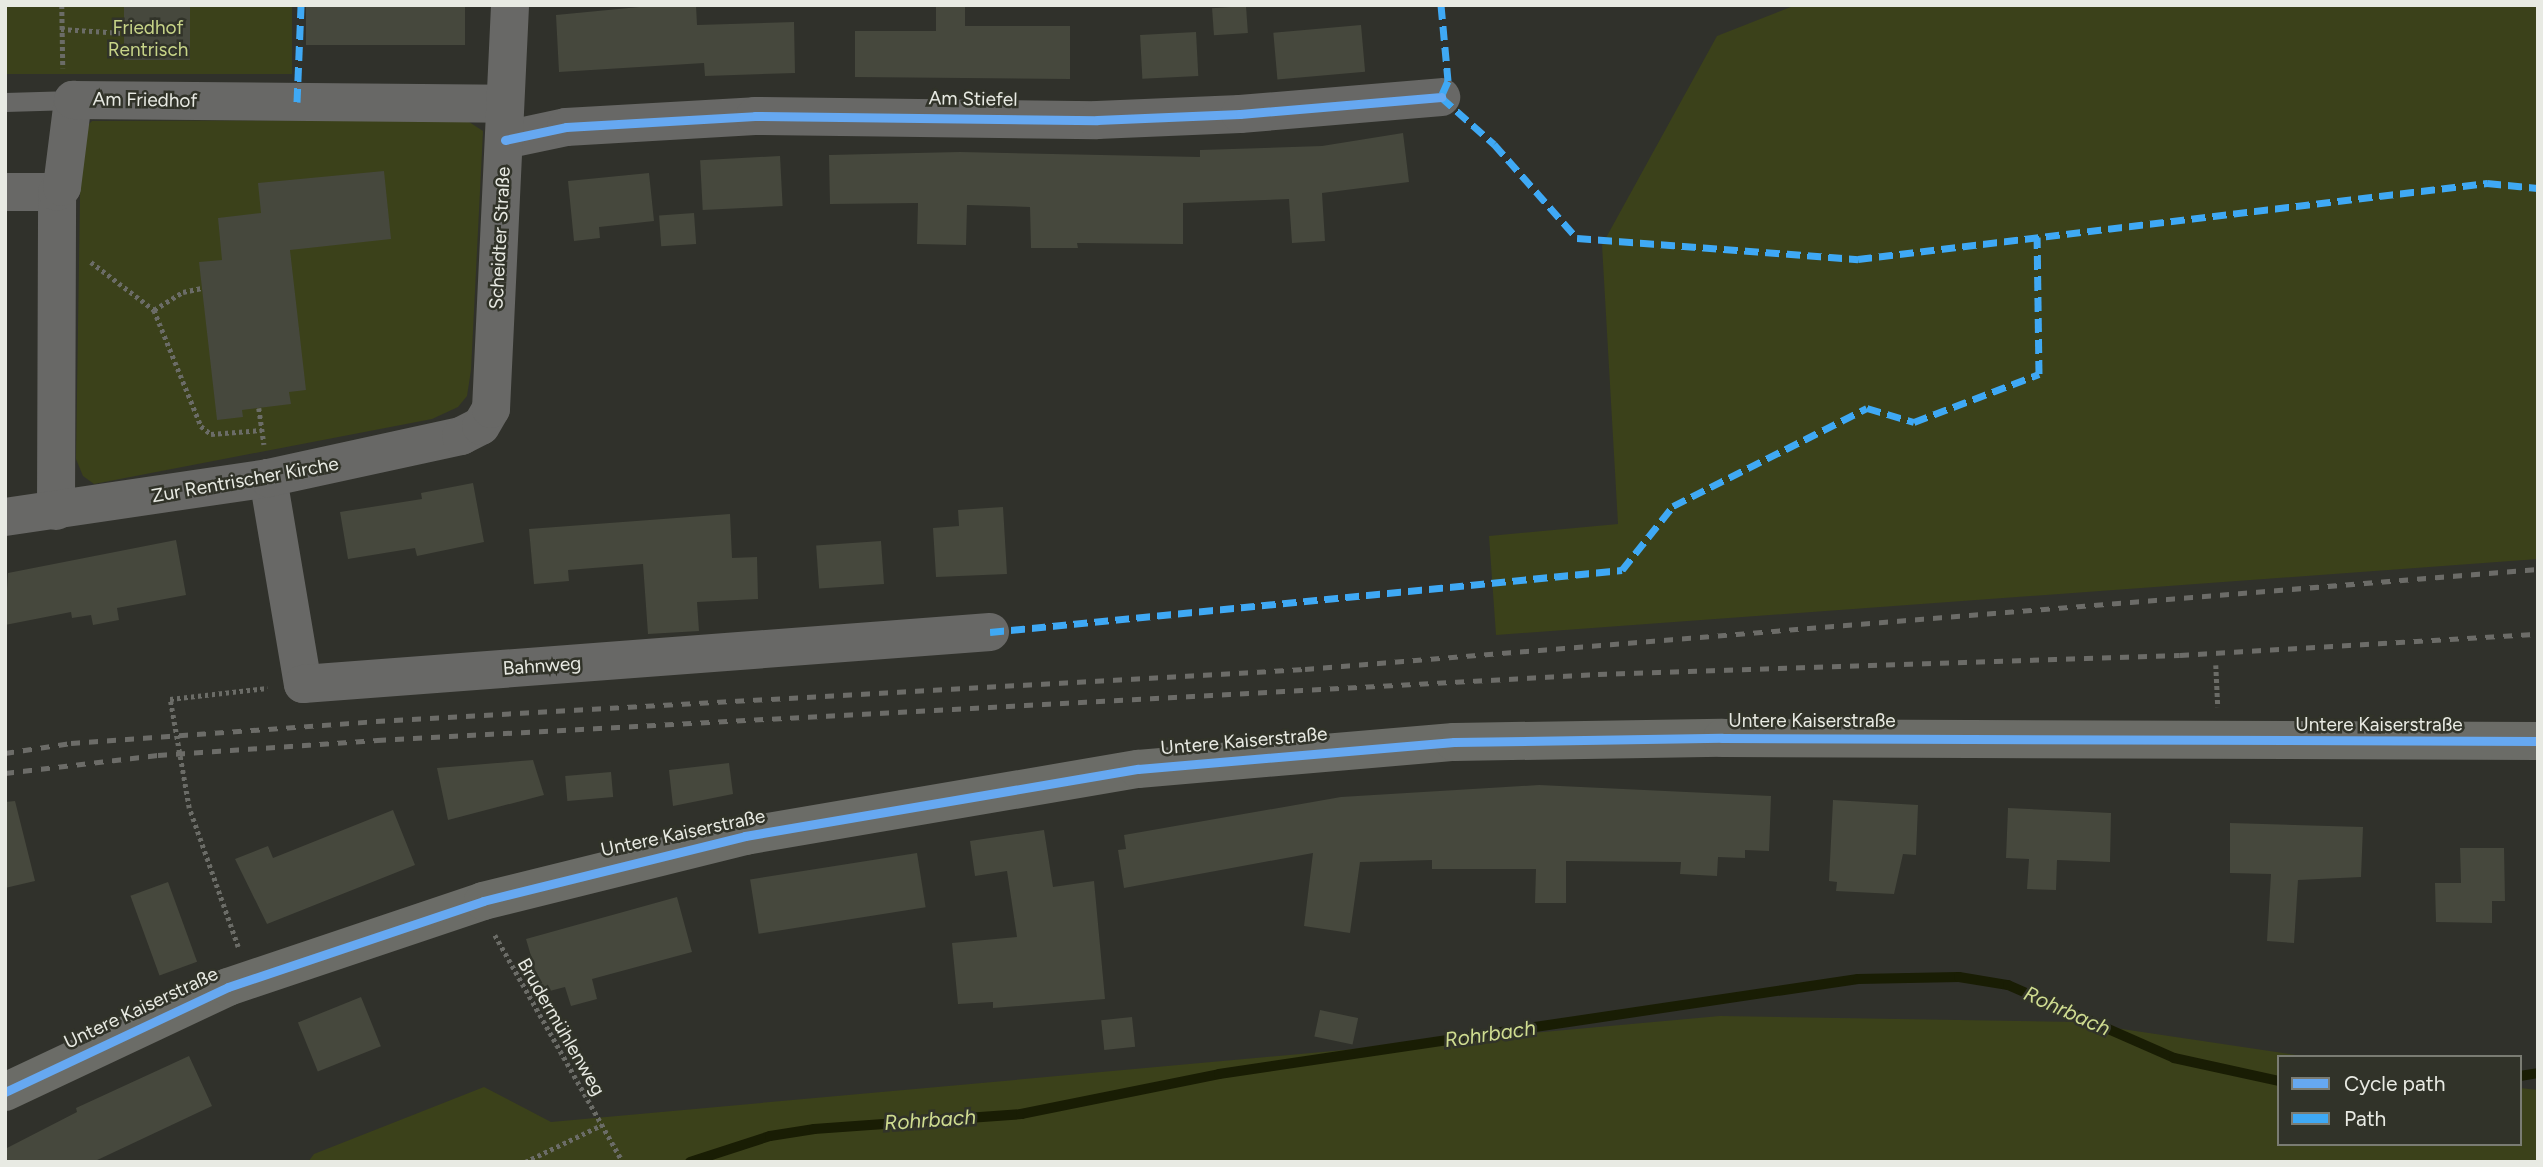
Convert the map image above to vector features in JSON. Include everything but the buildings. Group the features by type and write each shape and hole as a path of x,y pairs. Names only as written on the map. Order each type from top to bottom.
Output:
{"main road":[{"name":"Untere Kaiserstraße","path":"5,1092 249,979 483,901 654,856 953,797 1138,769 1321,751 1454,742 1722,738 2538,741"}],"street":[{"name":"Scheidter Straße","path":"481,426 491,409 510,5"},
{"name":"Am Stiefel","path":"505,122 566,127 755,116 1097,120 1240,114 1441,97"},
{"name":"Am Friedhof","path":"56,511 57,192 62,187 68,100 505,122"},
{"path":"5,192 57,192"},
{"name":"Zur Rentrischer Kirche","path":"5,517 268,478 461,436 481,426"},
{"path":"268,478 303,684"},
{"name":"Bahnweg","path":"303,684 990,632"}],"lane":[{"path":"5,102 68,100"}],"path":[{"path":"62,5 61,29 68,100"},
{"path":"61,29 123,33"},
{"path":"57,240 154,310 201,426 211,434 262,430"},
{"path":"154,310 183,292 202,288"},
{"path":"259,408 263,440"},
{"path":"249,979 189,808 170,699 303,684"},
{"path":"525,1162 602,1125"}],"green space":[{"name":"Friedhof Rentrisch","path":"5,5 292,5 292,74 5,74"},
{"path":"1796,5 2538,5 2538,559 1496,635 1489,536 1618,524 1602,245 1717,36"},
{"path":"466,120 483,131 471,370 467,396 458,407 432,419 94,484 83,476 76,459 81,132 92,121"},
{"path":"1720,1016 2075,1022 2297,1055 2277,1055 2277,1146 2522,1146 2522,1088 2538,1090 2538,1162 308,1162 314,1154 484,1087 551,1122"}],"waterway":[{"name":"Rohrbach","path":"690,1162 770,1136 814,1129 1021,1114 1219,1074 1858,979 1959,977 2008,985 2174,1058 2277,1081"},
{"name":"Rohrbach","path":"2522,1076 2538,1073"}],"railway":[{"path":"5,753 71,743 376,721 1305,669 2538,569"},
{"path":"5,773 158,755 377,740 1598,674 2180,655 2538,634"}],"marked path":[{"path":"297,102 301,5"},
{"path":"1441,5 1448,81 1441,97 1494,144 1577,238 1858,259 2487,183 2538,188"},
{"path":"990,632 1622,570 1673,506 1867,408 1914,422 2039,374 2037,237"}],"cycle path":[{"path":"505,140 566,127 755,116 1097,120 1240,114 1441,97"},
{"path":"5,1092 228,987 483,901 745,836 1138,769 1454,742 1722,738 2538,741"}]}
